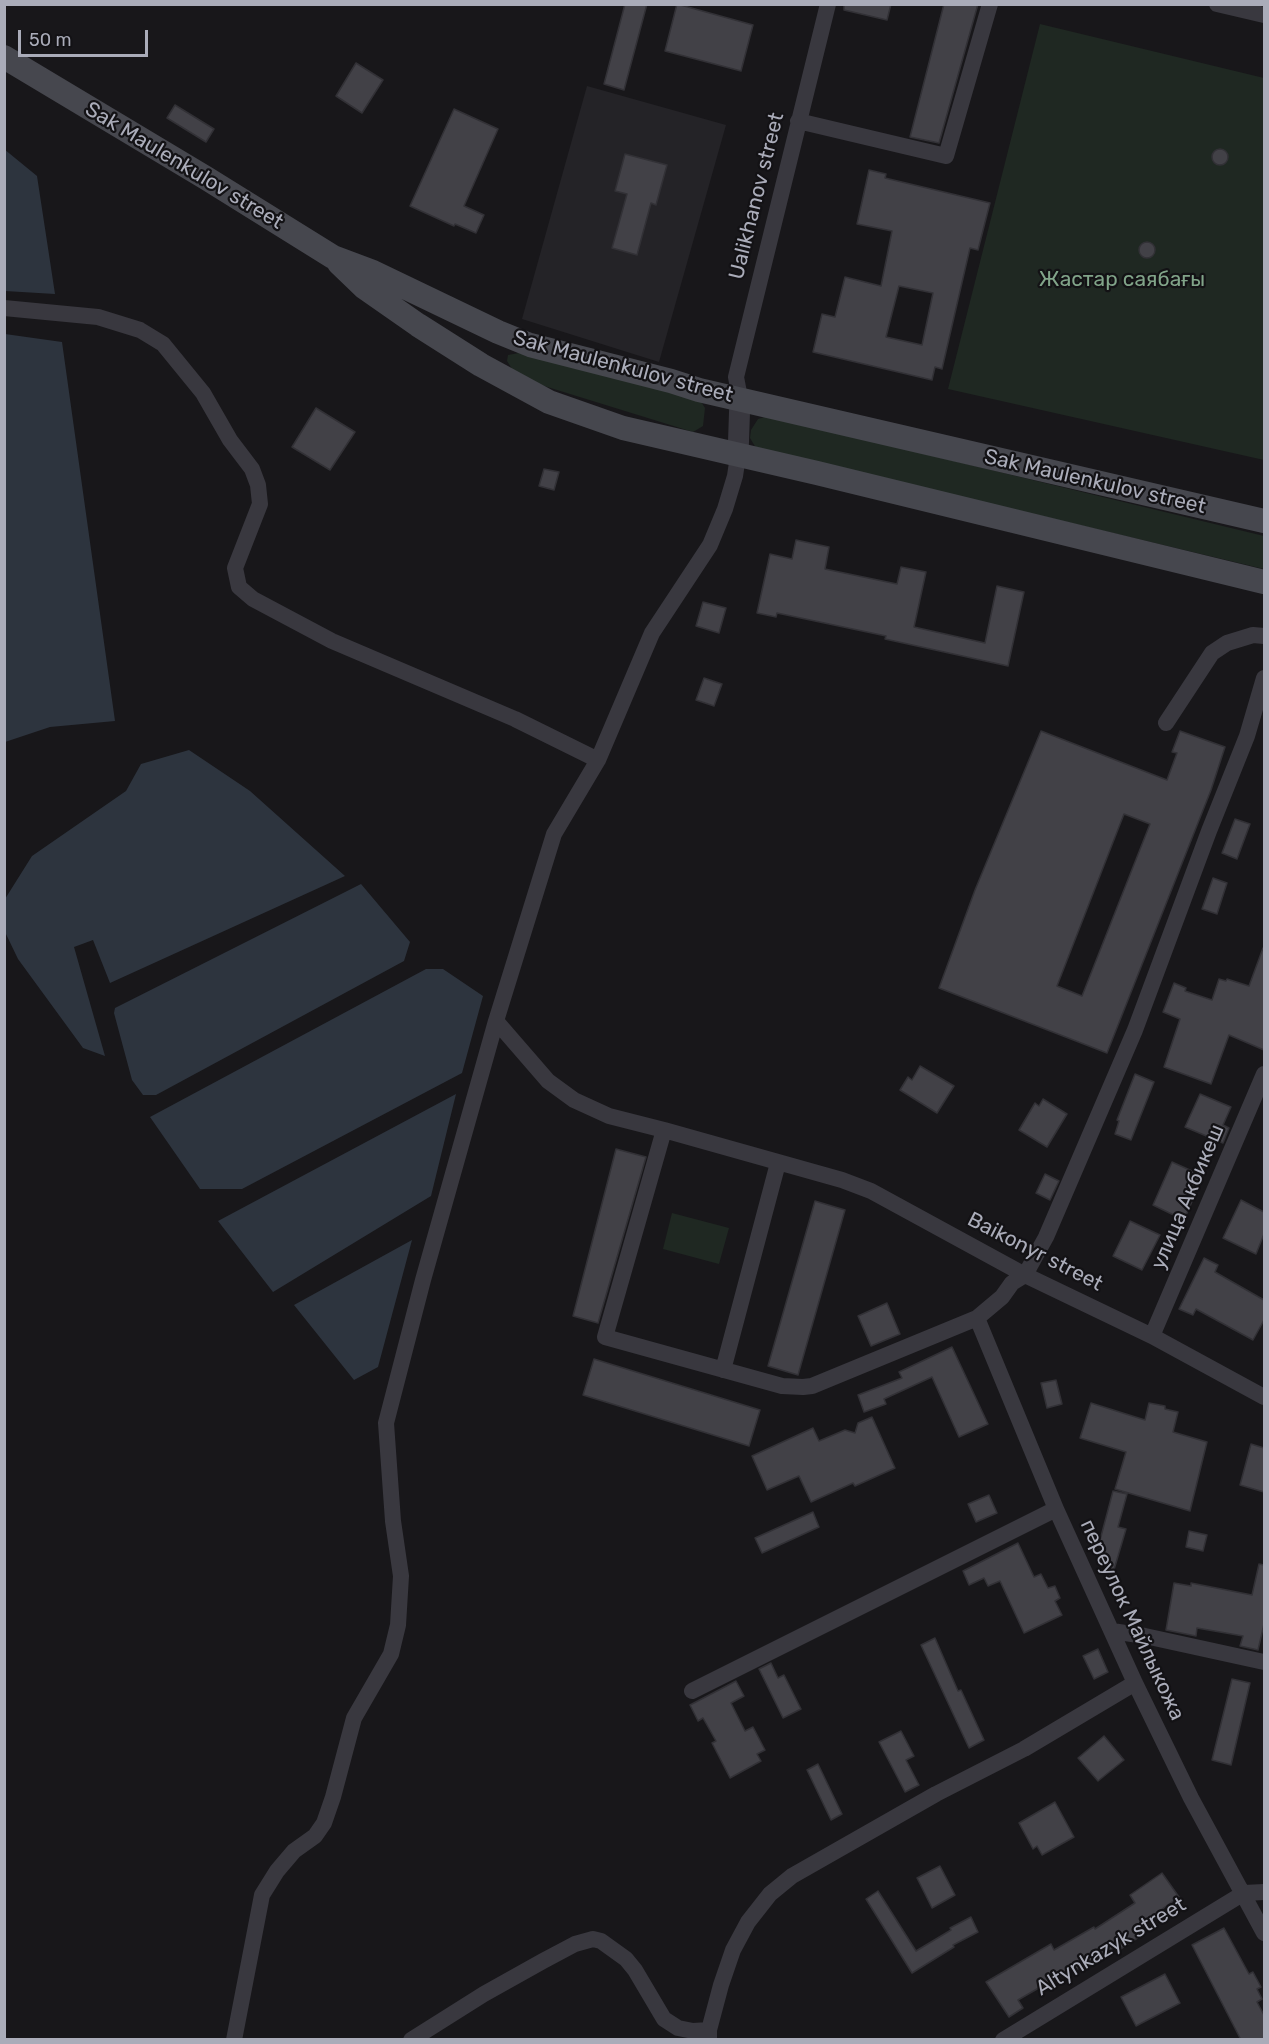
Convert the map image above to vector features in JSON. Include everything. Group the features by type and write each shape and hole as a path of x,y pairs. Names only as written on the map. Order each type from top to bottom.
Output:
{"main road":[{"name":"Sak Maulenkulov street","path":"4,57 333,257 373,272 498,333 530,345 699,390 1264,521"},
{"path":"333,257 364,288 481,365 549,402 623,429 1264,582"}],"street":[{"name":"Ualikhanov street","path":"740,398 736,377 828,4"},
{"path":"798,121 946,156 990,4"},
{"path":"1217,4 1264,15"},
{"path":"4,308 98,317 140,330 164,344 203,393 230,440 252,469 258,484 260,504 235,568 239,587 253,599 332,641 515,719 598,760"},
{"path":"234,2040 262,1895 294,1851 315,1836 324,1823 354,1718 391,1654 398,1625 400,1576 393,1521 386,1423 423,1280 496,1021 554,834 598,760 652,633 710,545 725,509 735,476 738,456 740,398"},
{"path":"1166,723 1212,653 1227,643 1252,635 1264,636"},
{"path":"664,1130 605,1336 782,1386 812,1386 977,1318 1002,1297 1012,1283 1024,1275 1046,1237 1135,1030 1247,736 1264,678"},
{"name":"Baikonyr street","path":"496,1021 548,1081 574,1100 609,1116 842,1180 871,1191 1024,1275 1152,1336 1264,1397"},
{"name":"улица Акбикеш","path":"1152,1336 1264,1074"},
{"path":"723,1370 778,1163"},
{"name":"переулок Майлыкожа","path":"977,1318 1056,1509 1135,1683 1191,1798 1264,1933"},
{"path":"692,1692 1056,1509"},
{"path":"1112,1631 1264,1662"},
{"path":"411,2040 484,1994 543,1961 575,1944 593,1939 601,1941 626,1959 664,2019 678,2028 709,2035 721,1985 733,1950 748,1922 770,1894 792,1876 936,1794 1023,1749 1135,1683"},
{"path":"1244,1893 1264,1892"},
{"name":"Altynkazyk street","path":"1003,2040 1244,1893"}],"shaded area":[{"path":"587,86 726,125 659,362 522,319"},
{"path":"4,149 37,176 55,294 5,291"},
{"path":"5,334 62,342 115,721 50,727 5,742"},
{"path":"189,750 250,791 345,876 110,983 93,940 74,947 105,1056 83,1048 18,959 5,932 5,899 32,856 126,791 141,764"},
{"path":"361,884 410,942 404,961 156,1095 143,1095 132,1080 114,1013 115,1008"},
{"path":"426,969 443,969 483,996 462,1073 242,1189 200,1189 150,1117"},
{"path":"456,1094 431,1196 273,1292 218,1221"},
{"path":"412,1240 378,1367 354,1380 294,1305"}],"green space":[{"name":"Жастар саябағы","path":"1040,24 1264,78 1264,460 948,389"},
{"path":"519,353 700,400 705,408 703,426 693,432 528,381 514,372 507,361 508,355"},
{"path":"768,416 1264,536 1264,569 756,448 750,438 751,430 758,419"},
{"path":"672,1213 729,1228 719,1264 663,1249"}],"building":[{"path":"625,4 647,4 624,90 604,84"},
{"path":"677,4 753,25 741,71 665,51"},
{"path":"844,4 891,4 887,20 844,10"},
{"path":"944,4 978,4 939,143 910,137"},
{"path":"356,63 383,80 362,113 336,96"},
{"path":"175,105 214,129 206,142 167,118"},
{"path":"454,109 498,129 464,206 484,215 476,233 455,224 454,226 410,206"},
{"path":"1217,149 1223,149 1228,157 1226,163 1217,165 1212,160 1212,154"},
{"path":"625,154 667,165 656,205 651,203 637,255 612,248 627,194 615,191"},
{"path":"869,170 886,174 885,178 990,203 978,250 970,248 942,369 935,367 932,380 813,352 822,314 835,317 845,277 881,286 892,231 857,224","holes":["899,286 933,293 922,345 886,337"]},
{"path":"1144,242 1150,242 1155,250 1153,256 1144,258 1139,253 1139,247"},
{"path":"316,408 355,432 330,470 292,447"},
{"path":"544,469 559,472 554,490 539,486"},
{"path":"796,540 829,547 825,569 897,584 901,567 926,572 914,627 985,643 997,586 1024,592 1008,666 885,639 886,636 777,613 776,617 757,613 770,554 792,559"},
{"path":"703,602 726,608 719,633 696,626"},
{"path":"704,678 722,684 714,706 696,700"},
{"path":"1041,731 1167,780 1177,753 1172,752 1180,731 1225,747 1211,790 1107,1053 939,988 975,890","holes":["1124,814 1150,824 1082,996 1057,986"]},
{"path":"1235,819 1250,824 1237,859 1222,853"},
{"path":"1213,878 1227,883 1217,914 1202,909"},
{"path":"1263,948 1264,1050 1229,1035 1211,1084 1164,1067 1180,1019 1163,1012 1174,983 1186,988 1185,991 1212,1000 1219,979 1226,981 1227,979 1249,986"},
{"path":"920,1066 954,1086 937,1113 900,1090 908,1077 912,1080"},
{"path":"1135,1074 1154,1082 1131,1140 1115,1134 1119,1121 1117,1120"},
{"path":"1200,1094 1231,1107 1223,1125 1229,1128 1223,1143 1185,1127"},
{"path":"1043,1099 1067,1114 1047,1147 1019,1130 1035,1103 1039,1106"},
{"path":"616,1149 646,1157 598,1323 573,1316"},
{"path":"1172,1162 1203,1176 1184,1220 1153,1205"},
{"path":"1045,1174 1059,1181 1050,1200 1036,1193"},
{"path":"1241,1200 1264,1212 1264,1234 1256,1254 1223,1238"},
{"path":"815,1201 845,1210 798,1375 768,1366"},
{"path":"1130,1221 1160,1235 1142,1270 1113,1256"},
{"path":"1204,1258 1218,1265 1215,1272 1264,1300 1264,1320 1253,1340 1196,1309 1193,1315 1179,1309"},
{"path":"887,1303 900,1334 871,1346 858,1316"},
{"path":"952,1347 988,1424 959,1437 932,1377 884,1399 886,1404 864,1412 858,1395 902,1378 899,1372"},
{"path":"594,1359 760,1410 749,1446 583,1395"},
{"path":"1056,1380 1062,1404 1047,1408 1041,1383"},
{"path":"1091,1403 1145,1420 1149,1403 1165,1406 1165,1409 1178,1412 1173,1432 1207,1442 1190,1511 1115,1489 1126,1452 1080,1438"},
{"path":"872,1417 895,1468 855,1486 853,1483 811,1502 799,1476 767,1490 752,1456 813,1428 819,1441 845,1430 855,1433 858,1423"},
{"path":"1251,1444 1264,1448 1264,1492 1240,1485"},
{"path":"1113,1491 1127,1494 1118,1527 1126,1529 1111,1580 1099,1544"},
{"path":"989,1495 997,1513 976,1522 968,1504"},
{"path":"813,1512 819,1527 762,1553 755,1538"},
{"path":"1189,1531 1207,1535 1203,1551 1186,1547"},
{"path":"1018,1543 1034,1577 1041,1574 1048,1588 1055,1586 1060,1598 1055,1601 1062,1615 1024,1633 1000,1581 988,1586 984,1578 969,1585 963,1571"},
{"path":"1259,1564 1264,1565 1264,1624 1258,1650 1240,1646 1243,1636 1197,1628 1196,1636 1166,1630 1174,1583 1191,1586 1191,1583 1252,1595"},
{"path":"935,1638 958,1691 961,1690 984,1740 969,1748 921,1645"},
{"path":"1098,1649 1108,1672 1094,1679 1083,1656"},
{"path":"771,1663 778,1678 784,1675 801,1709 783,1718 759,1669"},
{"path":"1232,1679 1250,1683 1231,1765 1212,1760"},
{"path":"736,1681 744,1696 731,1703 745,1731 753,1727 765,1750 757,1754 761,1761 730,1778 712,1743 716,1741 703,1718 698,1721 690,1705"},
{"path":"901,1731 914,1756 906,1760 919,1785 905,1792 879,1742"},
{"path":"1104,1736 1124,1760 1098,1781 1078,1758"},
{"path":"818,1764 842,1814 831,1820 807,1770"},
{"path":"1055,1802 1074,1837 1042,1855 1037,1846 1033,1849 1019,1823"},
{"path":"940,1866 955,1895 932,1908 917,1878"},
{"path":"1162,1873 1179,1897 1137,1927 1142,1935 1119,1950 1117,1946 1076,1970 1075,1967 1018,2000 1023,2008 1009,2017 986,1982 1051,1944 1054,1950 1094,1927 1095,1929 1135,1903 1130,1895"},
{"path":"878,1891 916,1951 971,1917 978,1932 953,1945 954,1947 912,1973 866,1899"},
{"path":"1224,1928 1249,1974 1253,1972 1261,1987 1257,1989 1262,1999 1257,2002 1264,2015 1264,2040 1241,2040 1192,1945"},
{"path":"1165,1974 1180,2003 1136,2026 1121,1997"}]}
